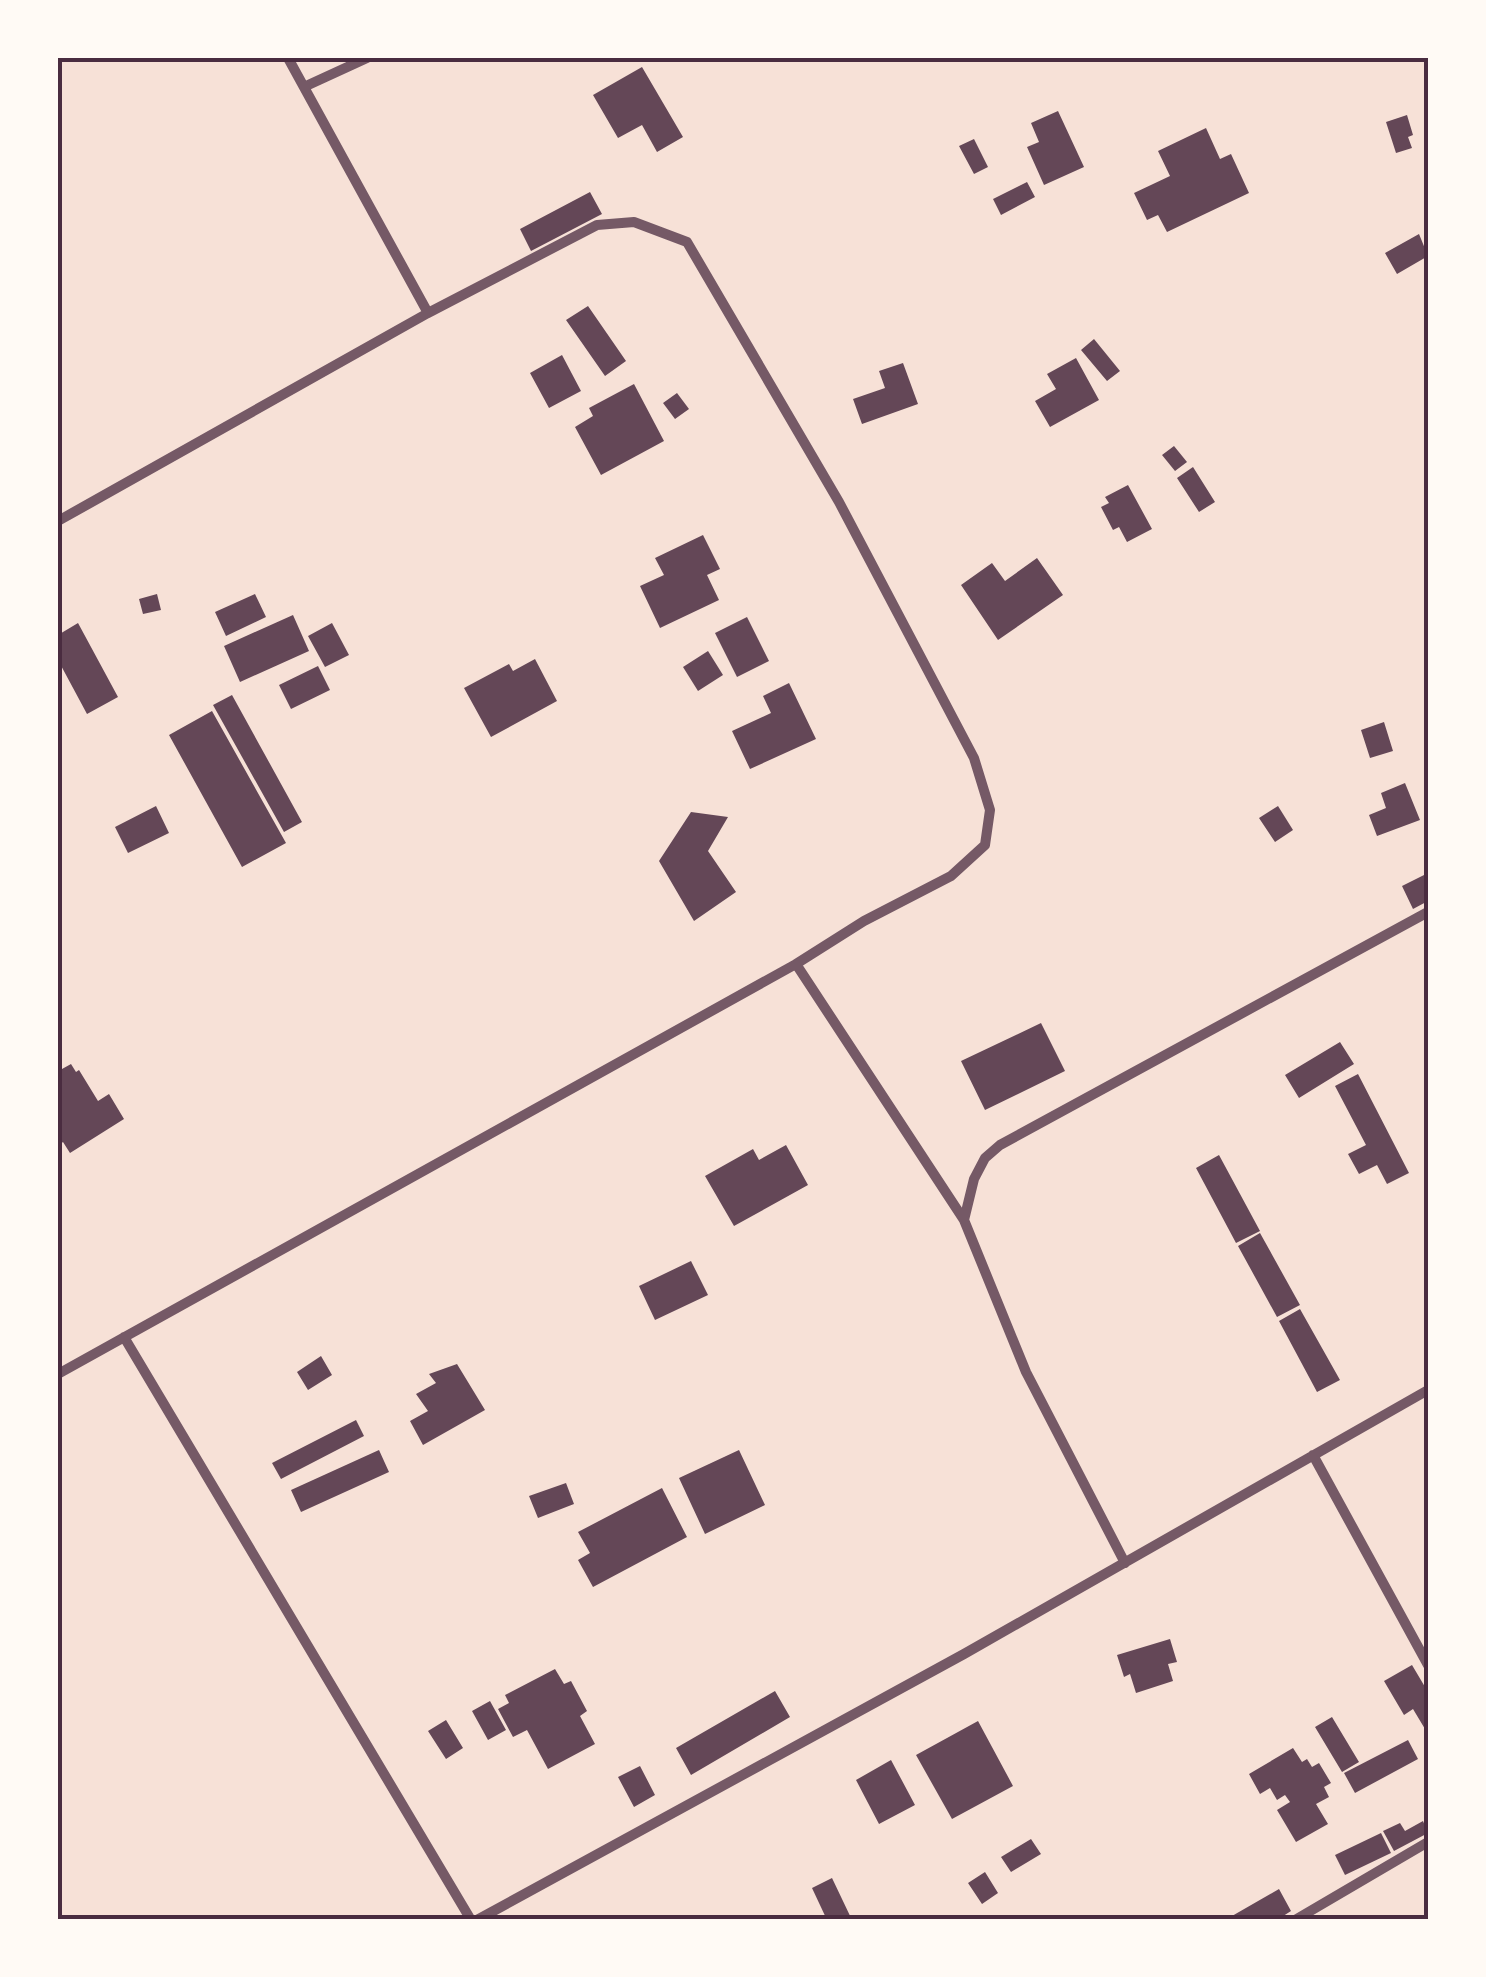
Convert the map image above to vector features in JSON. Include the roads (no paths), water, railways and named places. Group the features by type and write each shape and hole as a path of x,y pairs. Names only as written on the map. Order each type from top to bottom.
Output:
{"street":[{"path":"288,58 428,313"},
{"path":"306,86 367,58"},
{"path":"58,521 428,313 597,225 634,222 687,242 840,502 974,758 990,810 986,845 951,876 864,920 796,964 58,1374"},
{"path":"964,1220 974,1179 985,1158 1000,1146 1428,912"},
{"path":"796,964 964,1220 1026,1372 1124,1563"},
{"path":"124,1337 474,1920 1124,1563 1428,1390"},
{"path":"1313,1455 1428,1665"},
{"path":"1295,1920 1428,1842"}]}
